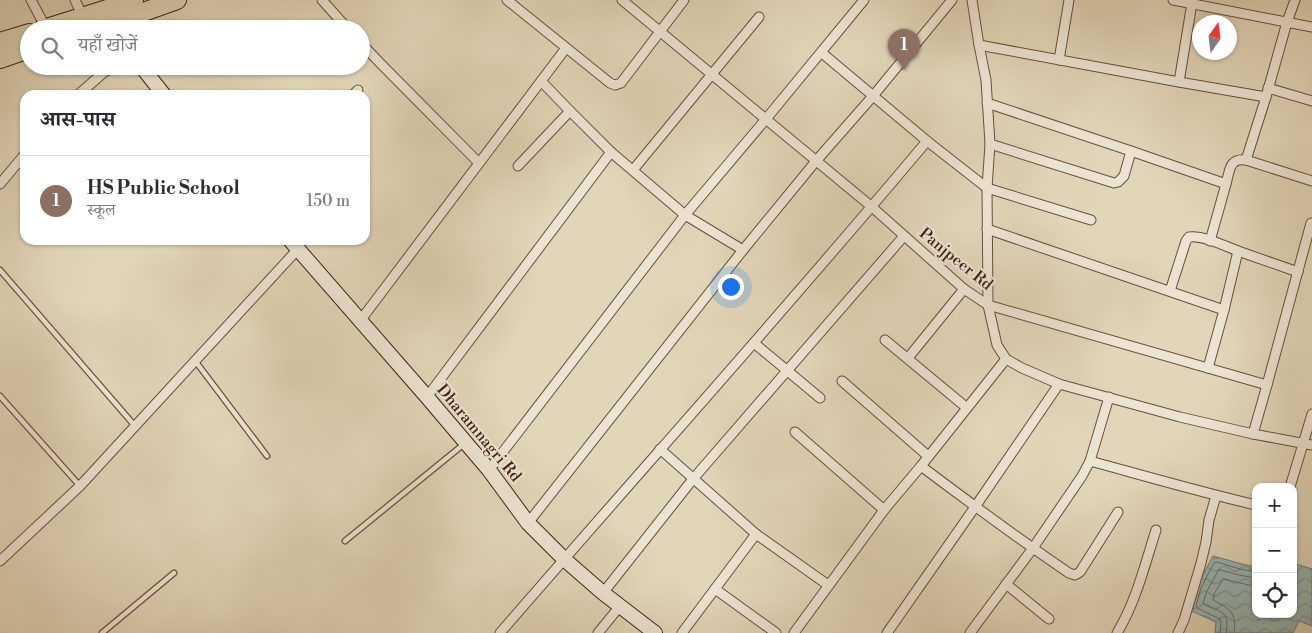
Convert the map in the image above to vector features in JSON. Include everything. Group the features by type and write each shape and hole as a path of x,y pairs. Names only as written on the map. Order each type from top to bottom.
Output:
{"highway":[{"path":"106,20 134,0"},
{"path":"113,20 177,0"},
{"path":"0,42 20,36"},
{"path":"0,58 20,52"}],"street":[{"path":"31,0 41,20"},
{"path":"75,0 96,20"},
{"path":"322,0 340,20"},
{"path":"507,0 610,83 615,85 621,83 684,0"},
{"name":"Panjpeer Rd","path":"622,0 872,207 964,289 988,305 1267,385"},
{"path":"489,470 684,215 822,53 864,0"},
{"path":"528,523 743,250 952,0"},
{"path":"972,0 986,80 990,144 987,188 988,305 997,345 1006,359 1059,384 1180,417 1253,434 1308,444"},
{"path":"1059,60 1069,0"},
{"path":"1173,0 1312,26"},
{"path":"1246,160 1267,93 1286,22 1296,0"},
{"path":"1179,82 1192,3"},
{"path":"633,170 759,17"},
{"path":"979,45 1179,82 1267,93 1312,101"},
{"path":"360,321 566,48"},
{"path":"370,52 479,163"},
{"path":"822,53 927,141 987,188 1091,220"},
{"path":"84,90 102,75"},
{"path":"148,75 160,90"},
{"path":"541,81 611,152 684,215 743,250"},
{"path":"987,103 1226,184"},
{"path":"518,166 570,112"},
{"path":"500,633 754,343 927,141"},
{"path":"990,144 1114,183 1124,176 1131,151"},
{"path":"427,397 611,152"},
{"path":"1210,241 1234,161 1239,159 1246,160 1312,181"},
{"path":"0,184 20,160"},
{"path":"1253,434 1310,223"},
{"path":"987,229 1224,310"},
{"path":"603,593 693,479 904,236"},
{"path":"1170,291 1186,241 1189,237 1194,236 1298,272"},
{"path":"0,561 80,486 196,362 294,245"},
{"name":"Dharamnagri Rd","path":"294,245 489,470 528,523 564,559 603,593 655,633"},
{"path":"1208,368 1238,251"},
{"path":"908,358 964,289"},
{"path":"885,340 967,408"},
{"path":"754,343 820,398"},
{"path":"796,632 828,585 884,510 1006,359"},
{"path":"842,381 928,456"},
{"path":"887,633 1059,384"},
{"path":"970,633 1033,548 1082,476 1090,461 1109,398"},
{"path":"1292,483 1308,444 1312,414"},
{"path":"795,432 884,510"},
{"path":"660,449 756,534 828,585"},
{"path":"1090,461 1252,504"},
{"path":"921,466 975,507 1069,573 1075,575 1080,572 1118,512"},
{"path":"1178,633 1184,620 1201,563 1209,520 1216,496"},
{"path":"1117,633 1136,592 1156,530"},
{"path":"682,633 756,534"},
{"path":"1006,584 1049,619"},
{"path":"715,589 776,633"},
{"path":"598,633 620,606"}],"lane":[{"path":"0,270 135,426"},
{"path":"196,362 267,456"},
{"path":"0,396 80,486"},
{"path":"345,541 465,443"},
{"path":"102,633 174,573"}],"water":[{"path":"1213,556 1252,566 1252,618 1297,618 1297,564 1312,569 1312,626 1299,621 1293,633 1215,633 1216,622 1189,610 1197,586"}],"place":[{"name":"HS Public School","path":"904,70"}]}
